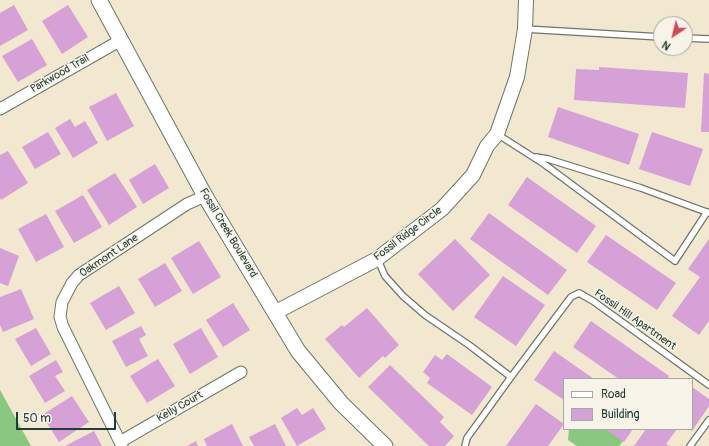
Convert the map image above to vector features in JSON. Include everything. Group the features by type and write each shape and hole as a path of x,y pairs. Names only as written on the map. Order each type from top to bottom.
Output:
{"main road":[{"name":"Fossil Creek Boulevard","path":"99,0 205,196 276,312 298,351 341,403 385,446"}],"street":[{"name":"Fossil Ridge Circle","path":"276,312 377,259 442,209 473,175 487,146 497,134 517,77 525,29 526,0"},
{"name":"Parkwood Trail","path":"0,109 121,40"},
{"name":"Oakmont Lane","path":"121,444 63,327 60,317 62,302 72,283 80,276 187,204 205,196"},
{"name":"Kelly Court","path":"121,444 241,372"}],"lane":[{"path":"525,29 653,37"},
{"path":"693,38 709,39"},
{"path":"497,134 544,164 675,261 708,213 641,188 531,155"},
{"path":"377,259 385,276 403,296 511,377"},
{"name":"Fossil Hill Apartment","path":"465,446 467,438 511,377 571,297 579,293 593,301 709,385"},
{"path":"690,446 709,420"}],"green space":[{"path":"0,390 31,446 0,446"},
{"path":"569,430 608,430 624,440 619,446 577,446 568,440"}],"building":[{"path":"14,5 28,30 0,46 0,13"},
{"path":"68,5 88,37 62,54 42,21"},
{"path":"32,39 47,65 18,82 2,56"},
{"path":"599,67 688,73 685,108 574,100 576,69 599,70"},
{"path":"704,73 709,74 709,132 701,132"},
{"path":"116,93 134,126 107,141 89,107"},
{"path":"558,107 639,134 629,165 548,137"},
{"path":"70,119 75,127 85,121 98,143 73,158 55,128"},
{"path":"48,132 61,154 35,169 22,147"},
{"path":"652,132 703,149 690,186 639,169"},
{"path":"8,151 28,183 1,200 0,155"},
{"path":"155,164 169,188 143,204 129,180"},
{"path":"115,173 137,207 109,225 87,190"},
{"path":"527,177 596,226 577,253 508,205"},
{"path":"83,195 102,227 74,243 55,211"},
{"path":"489,213 567,270 548,295 470,239"},
{"path":"46,214 64,247 36,262 18,229"},
{"path":"606,235 676,283 657,310 587,262"},
{"path":"455,239 490,275 453,311 418,274"},
{"path":"709,239 709,321 699,335 672,316 700,277 688,269"},
{"path":"199,241 221,277 193,294 171,258"},
{"path":"0,248 19,256 8,286 0,283"},
{"path":"165,263 182,291 155,307 138,279"},
{"path":"503,276 545,305 516,346 474,317"},
{"path":"119,286 135,313 106,330 90,303"},
{"path":"21,289 34,319 3,332 0,325 0,297"},
{"path":"233,303 250,330 223,347 206,320"},
{"path":"367,308 399,345 385,358 383,356 359,378 325,339 342,325 344,327"},
{"path":"591,321 669,376 668,378 618,378 573,347"},
{"path":"141,326 146,335 139,339 148,356 126,367 112,341"},
{"path":"36,328 51,354 31,366 15,339"},
{"path":"201,328 218,357 190,374 173,344"},
{"path":"554,351 593,378 563,378 563,399 534,380"},
{"path":"447,354 492,387 472,415 427,383 430,378 423,372 435,355 442,360"},
{"path":"158,359 175,386 147,403 130,376"},
{"path":"56,360 63,372 55,376 65,391 45,403 29,376"},
{"path":"390,365 444,417 440,422 454,436 445,446 429,446 368,387"},
{"path":"693,388 709,399 709,406 693,430"},
{"path":"72,396 89,422 59,442 42,415"},
{"path":"536,404 563,423 548,446 506,446"},
{"path":"297,408 302,415 313,408 326,429 297,446 281,418"},
{"path":"232,424 243,446 207,446 204,439"},
{"path":"275,424 286,446 254,446 249,437"},
{"path":"606,430 632,430 624,442"},
{"path":"645,430 676,430 666,444 669,446 634,446"},
{"path":"94,431 102,446 65,446"},
{"path":"196,441 198,446 187,446"}]}
